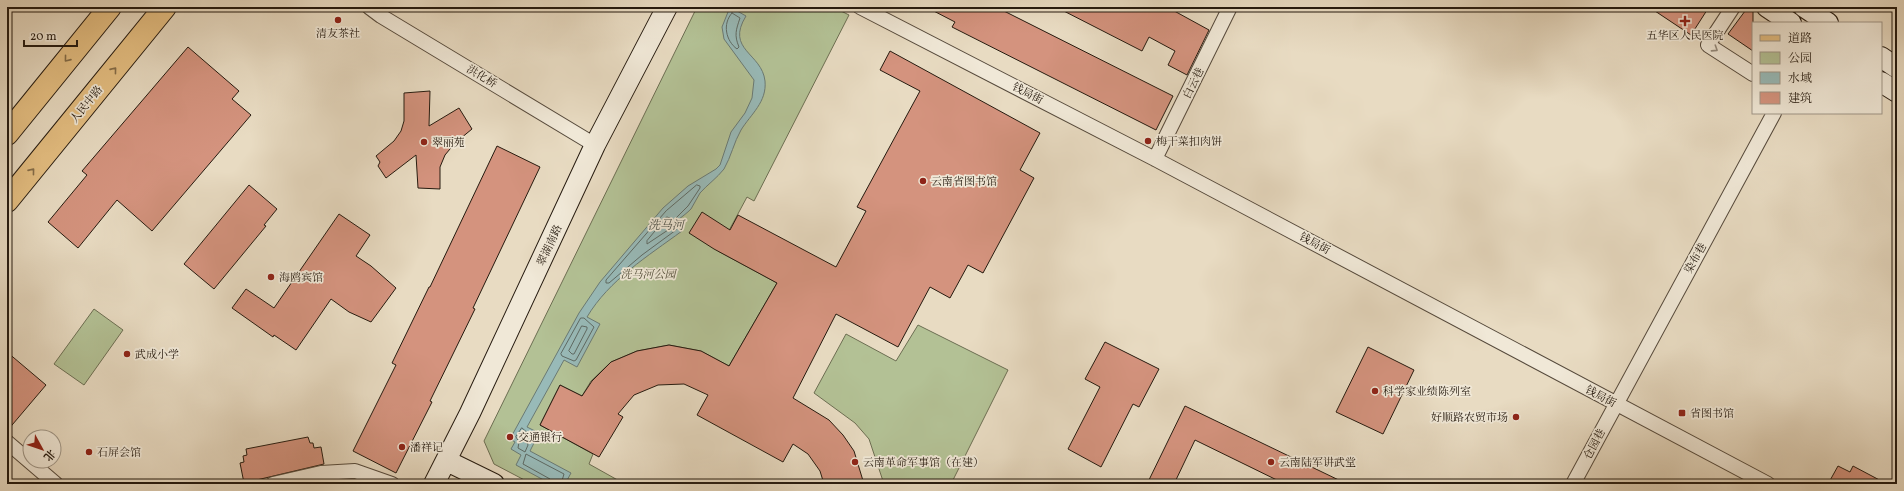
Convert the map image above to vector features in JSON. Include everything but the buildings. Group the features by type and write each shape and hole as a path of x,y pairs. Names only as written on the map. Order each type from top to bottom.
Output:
{"main road":[{"path":"7,134 110,7"},
{"name":"人民中路","path":"7,201 165,7"}],"street":[{"name":"洪化桥","path":"369,7 595,145"},
{"name":"翠湖南路","path":"434,484 447,460 595,145 667,7"},
{"name":"钱局街","path":"860,7 1155,159 1768,484"},
{"name":"白云巷","path":"1155,159 1230,7"},
{"path":"1732,7 1708,45 1752,73"},
{"path":"1767,7 1790,22"},
{"path":"1804,7 1826,22"},
{"path":"1882,59 1897,68"},
{"path":"1882,83 1897,92"},
{"name":"染布巷","path":"1615,404 1773,114"},
{"name":"仓园巷","path":"1573,484 1615,404"},
{"path":"7,442 56,484"},
{"path":"447,460 494,484"},
{"path":"273,484 321,473 355,471 392,484"}],"green space":[{"name":"洗马河公园","path":"697,7 833,7 849,15 754,201 747,197 718,251 777,283 729,366 701,351 669,345 637,351 611,362 591,381 582,396 560,385 540,425 593,454 589,464 623,483 532,484 494,464 484,441"},
{"path":"94,309 123,330 84,385 54,364"},
{"path":"918,325 1008,370 951,484 884,484 869,439 855,423 814,393 846,334 896,361"}],"water":[{"name":"洗马河","path":"730,7 746,16 741,27 740,37 746,51 758,64 762,72 765,81 764,95 758,107 736,139 729,160 724,169 700,193 691,209 679,219 682,231 643,259 618,280 606,291 587,317 600,324 577,367 564,360 527,427 535,431 530,440 534,443 530,451 571,473 565,484 551,484 516,465 521,455 511,449 515,442 510,439 579,313 600,282 663,208 688,186 720,165 731,132 745,113 752,98 754,80 724,39 722,27"}],"place":[{"name":"清友茶社","path":"338,20"},
{"name":"五华区人民医院","path":"1685,21"},
{"name":"梅干菜扣肉饼","path":"1148,141"},
{"name":"翠丽苑","path":"424,142"},
{"name":"云南省图书馆","path":"923,181"},
{"name":"海鸥宾馆","path":"271,277"},
{"name":"武成小学","path":"127,354"},
{"name":"科学家业绩陈列室","path":"1375,391"},
{"name":"省图书馆","path":"1682,413"},
{"name":"好顺路农贸市场","path":"1516,417"},
{"name":"交通银行","path":"510,437"},
{"name":"潘祥记","path":"402,447"},
{"name":"石屏会馆","path":"89,452"},
{"name":"云南革命军事馆（在建）","path":"855,462"},
{"name":"云南陆军讲武堂","path":"1271,462"}]}
